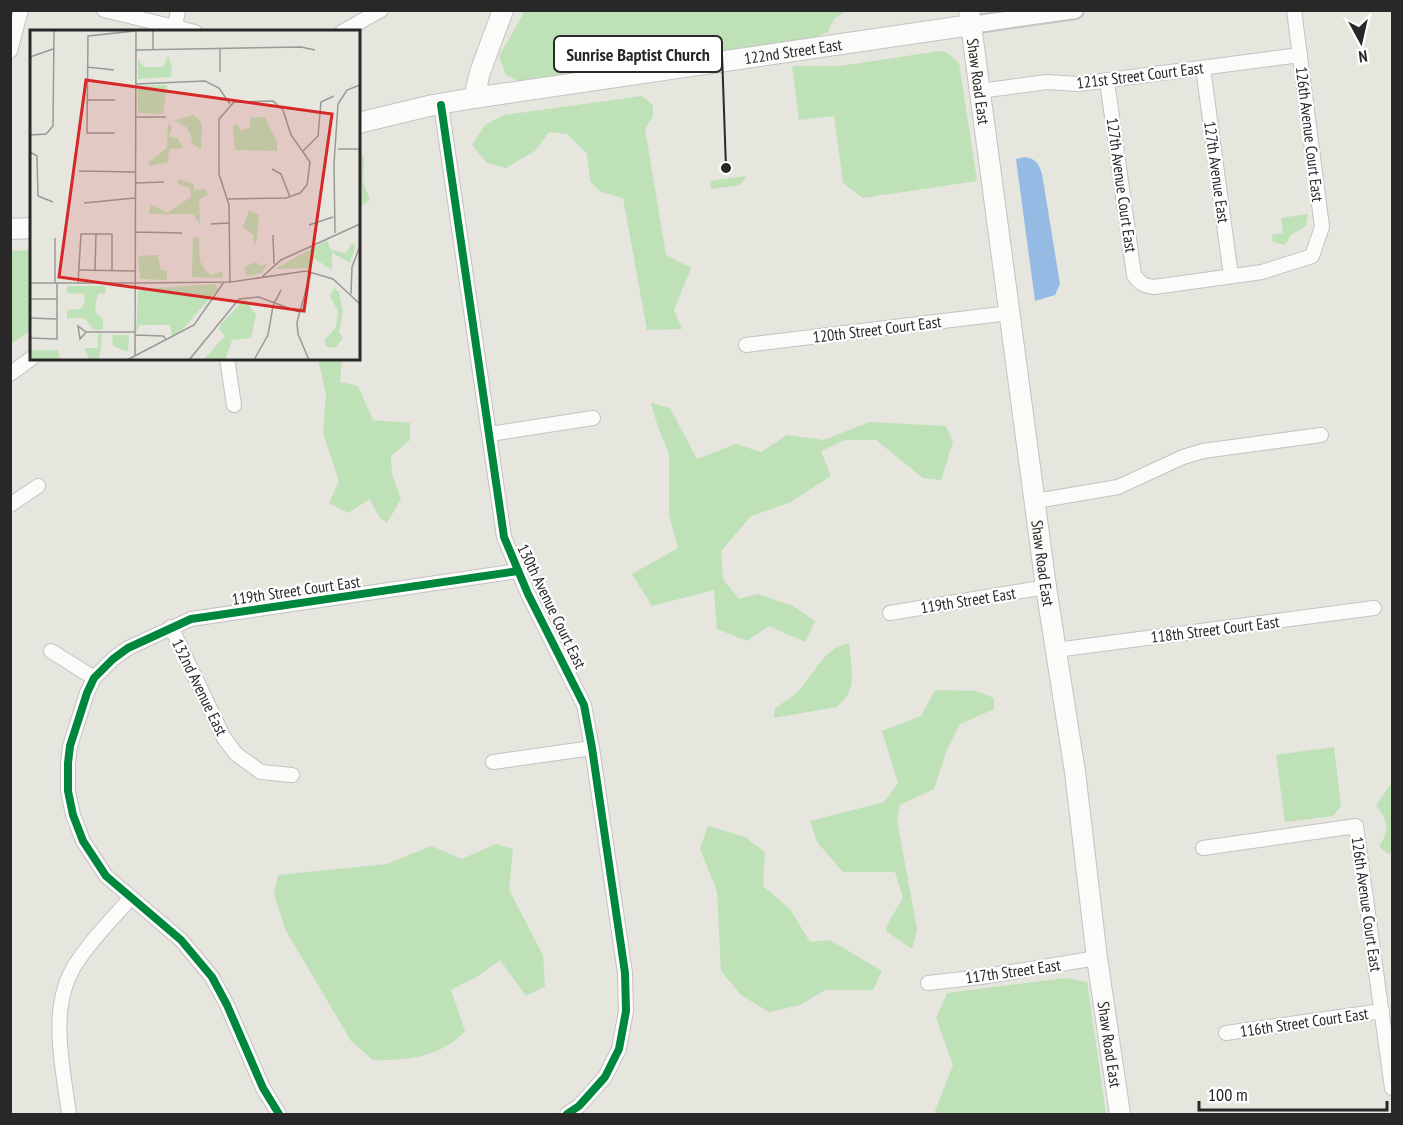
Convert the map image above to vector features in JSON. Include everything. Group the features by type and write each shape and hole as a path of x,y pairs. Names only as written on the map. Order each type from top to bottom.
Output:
{"main road":[{"path":"474,98 480,72 503,10"},
{"name":"122nd Street East","path":"360,123 474,98 970,18"},
{"name":"Shaw Road East","path":"970,18 1046,587 1075,772 1097,958 1120,1114"},
{"path":"10,229 30,228"}],"street":[{"path":"10,51 21,10"},
{"path":"105,10 175,30 178,10"},
{"path":"346,30 381,10"},
{"name":"122nd Street East","path":"970,18 1075,10"},
{"name":"126th Avenue Court East","path":"1231,276 1262,272 1312,255 1322,227 1294,10"},
{"name":"121st Street Court East","path":"980,91 1047,82 1078,84 1107,81 1300,55"},
{"name":"127th Avenue East","path":"1203,68 1231,276"},
{"name":"127th Avenue Court East","path":"1107,81 1134,275 1144,286 1154,288 1231,276"},
{"name":"130th Avenue Court East","path":"441,105 504,537 518,571 581,696 592,748 625,973 626,1011 619,1049 605,1077 583,1110"},
{"name":"120th Street Court East","path":"746,345 1009,313"},
{"path":"10,374 30,359"},
{"path":"226,360 234,405"},
{"path":"490,434 593,418"},
{"path":"1036,501 1118,487 1183,457 1203,451 1321,435"},
{"path":"10,505 39,486"},
{"name":"119th Street Court East","path":"94,678 128,648 191,619 518,571"},
{"name":"119th Street East","path":"890,613 1046,587"},
{"name":"118th Street Court East","path":"1056,650 1374,608"},
{"name":"132nd Avenue East","path":"171,627 224,738 236,754 261,772 292,775"},
{"path":"51,651 94,678 81,708 70,746 68,763 68,791 73,815 83,841 105,876 180,939 212,977 227,1005 262,1088 279,1114"},
{"path":"493,762 592,748"},
{"name":"126th Avenue Court East","path":"1203,848 1356,826 1392,1088"},
{"path":"69,1114 59,1031 63,995 75,963 130,898"},
{"name":"117th Street East","path":"928,983 981,977 1097,958"},
{"name":"116th Street Court East","path":"1226,1033 1382,1011"},
{"path":"567,1114 583,1110"}],"green space":[{"path":"525,11 846,11 834,19 828,32 810,39 520,82 506,75 499,56"},
{"path":"946,52 959,63 977,181 863,198 843,183 834,116 799,120 792,66 840,66"},
{"path":"642,96 653,105 653,116 645,129 666,255 691,268 674,310 682,329 647,330 623,198 601,192 590,181 587,154 567,134 549,132 535,151 506,168 487,163 472,145 485,125 504,115"},
{"path":"360,155 364,157 363,182 370,200 360,206"},
{"path":"745,176 740,185 711,189 710,181"},
{"path":"1308,214 1306,226 1291,235 1285,245 1273,242 1272,235 1283,233 1281,218"},
{"path":"30,250 30,331 11,344 11,251"},
{"path":"318,360 342,360 340,382 358,386 373,420 410,423 410,440 391,456 392,474 401,499 387,523 379,517 370,499 348,513 329,503 339,481 323,433 326,394"},
{"path":"651,403 670,408 697,459 736,444 761,452 787,435 824,440 869,422 946,426 953,442 941,480 923,478 876,440 845,440 821,451 831,476 789,503 751,516 721,551 723,579 739,599 758,594 793,606 815,621 805,642 769,626 747,641 717,629 714,590 652,606 632,574 678,548 669,515 669,454"},
{"path":"849,643 852,678 848,694 843,701 836,707 774,718 775,708 799,690 827,655"},
{"path":"935,690 976,691 994,698 994,709 960,724 946,752 934,789 900,805 897,820 917,929 912,949 886,931 888,923 903,898 895,872 843,872 817,842 810,821 884,802 898,783 882,731 921,716"},
{"path":"1334,747 1341,806 1333,816 1285,822 1276,755"},
{"path":"1392,782 1392,851 1388,854 1379,846 1385,836 1386,826 1376,806"},
{"path":"708,826 745,837 765,852 763,886 790,909 810,942 830,940 882,971 873,990 825,990 800,1005 769,1012 741,995 721,971 717,891 700,849"},
{"path":"496,844 513,849 509,890 543,955 545,986 526,996 500,960 478,976 451,990 465,1031 456,1040 422,1056 398,1060 373,1060 351,1041 285,929 274,894 278,875 387,864 431,846 462,859"},
{"path":"1066,978 1087,982 1106,1114 936,1114 935,1111 953,1065 936,1018 947,993"}],"water":[{"path":"1025,157 1037,162 1042,174 1060,284 1055,295 1035,301 1016,159"}],"cycle path":[{"path":"441,105 504,537 528,594 584,705 625,973 626,1011 619,1049 605,1077 579,1106 567,1114"},
{"path":"279,1114 263,1088 227,1005 212,977 181,940 106,876 83,841 73,815 68,791 68,763 70,746 87,693 94,678 128,648 191,619 518,571"}],"place":[{"name":"Sunrise Baptist Church","path":"726,168"}]}
